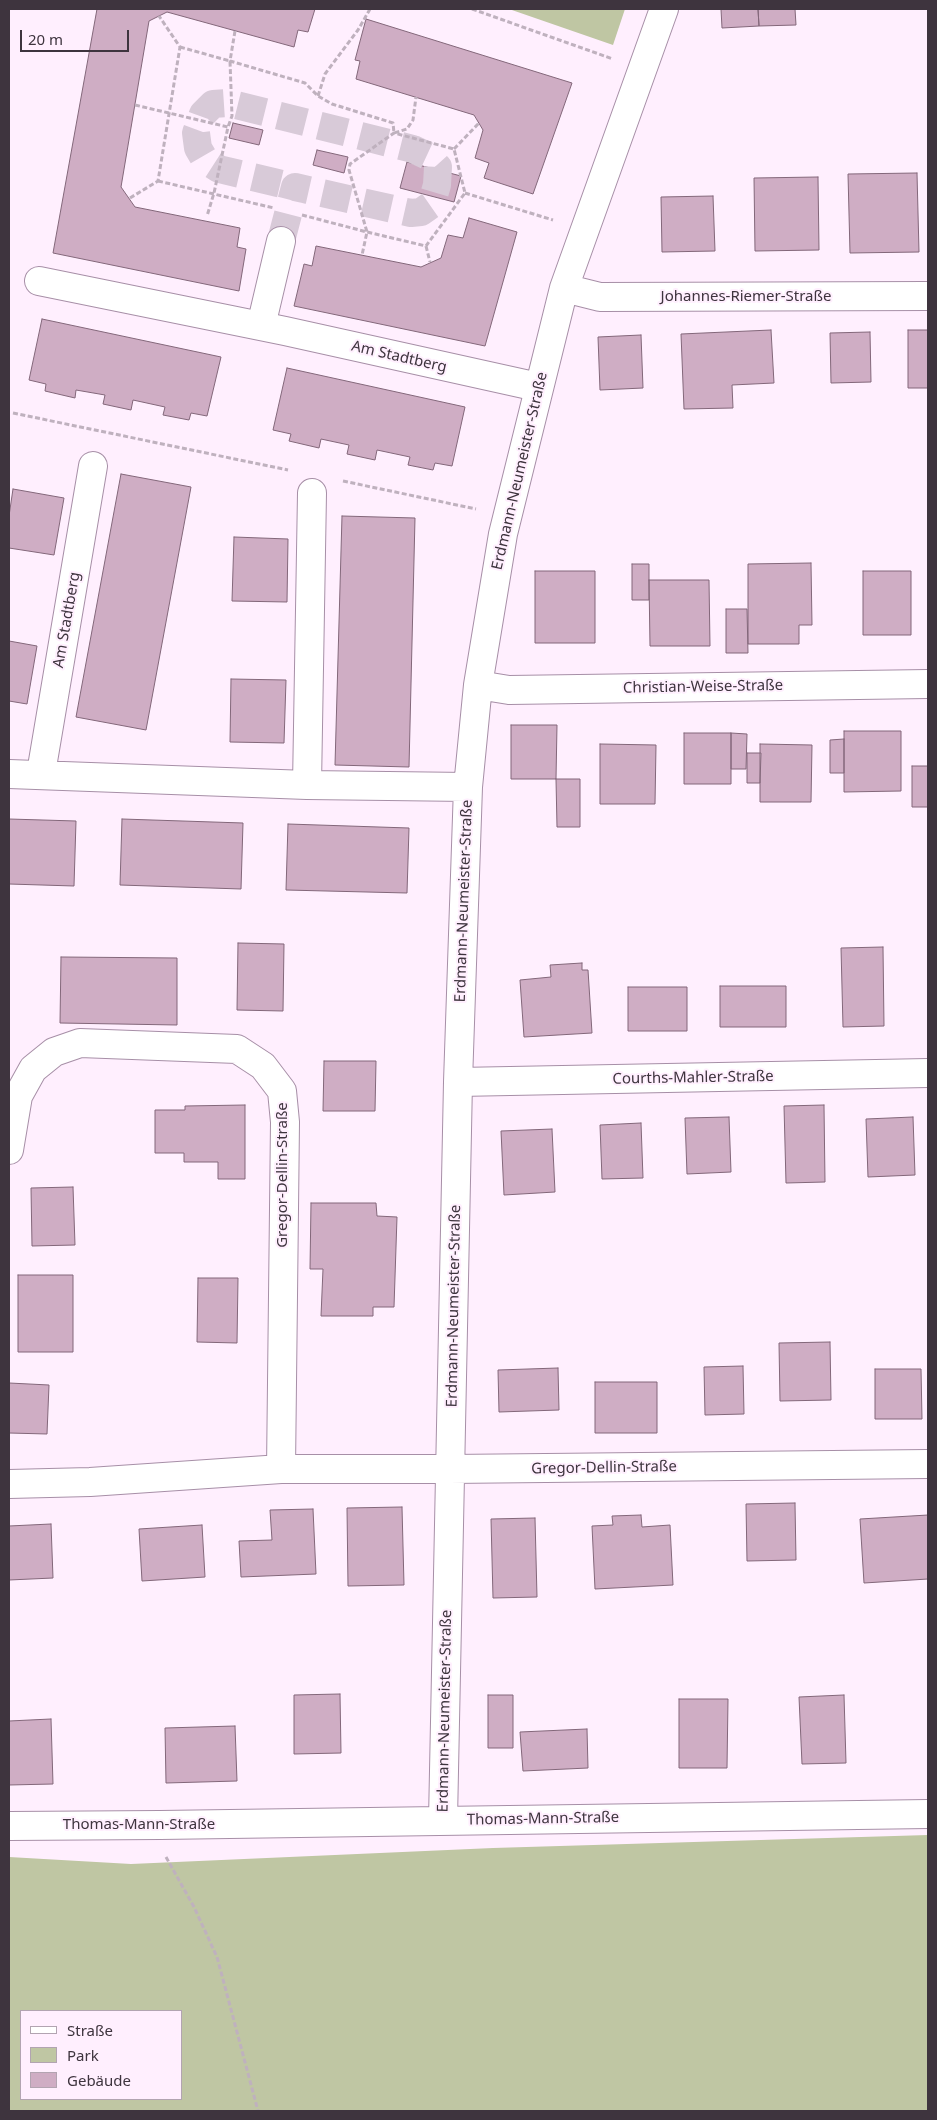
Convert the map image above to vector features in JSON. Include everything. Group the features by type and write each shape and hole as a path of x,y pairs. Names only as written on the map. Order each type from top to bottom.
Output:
{"street":[{"name":"Erdmann-Neumeister-Straße","path":"443,1820 458,1082 468,787 478,685 502,534 564,288 664,9"},
{"path":"261,326 282,241"},
{"name":"Am Stadtberg","path":"39,281 261,326 538,387"},
{"name":"Johannes-Riemer-Straße","path":"564,288 600,297 928,296"},
{"name":"Am Stadtberg","path":"40,773 93,466"},
{"path":"306,784 312,493"},
{"name":"Christian-Weise-Straße","path":"478,685 510,690 928,684"},
{"path":"9,774 40,773 306,784 468,787"},
{"name":"Gregor-Dellin-Straße","path":"9,1150 18,1096 33,1069 54,1052 80,1043 237,1049 263,1066 282,1091 285,1122 281,1469"},
{"name":"Courths-Mahler-Straße","path":"458,1082 928,1073"},
{"name":"Gregor-Dellin-Straße","path":"9,1484 90,1482 281,1469 450,1470 928,1464"},
{"name":"Thomas-Mann-Straße","path":"9,1826 928,1814"}],"path":[{"path":"318,96 325,74 358,30 370,9"},
{"path":"472,9 613,60"},
{"path":"159,16 180,47 305,83 318,96 332,104 393,123 394,133"},
{"path":"207,216 232,116 230,61 235,31"},
{"path":"158,181 180,47"},
{"path":"362,255 367,232 349,170 350,164 394,133 406,129 413,120 416,97"},
{"path":"135,105 228,127"},
{"path":"454,148 479,123"},
{"path":"394,133 454,148"},
{"path":"454,148 465,193"},
{"path":"130,198 158,181 282,210"},
{"path":"465,193 557,221"},
{"path":"426,246 465,193"},
{"path":"301,215 426,246"},
{"path":"426,246 430,262"},
{"path":"13,413 295,471"},
{"path":"342,481 477,509"},
{"path":"160,1825 165,1854 194,1907 217,1957 258,2111"}],"green space":[{"path":"509,9 625,9 613,45"},
{"path":"928,1835 928,2111 9,2111 9,1857 131,1864 493,1848"}],"building":[{"path":"97,9 315,9 308,32 298,30 294,47 167,12 149,21 121,187 135,207 240,228 237,247 246,249 239,291 53,253"},
{"path":"721,9 758,9 759,26 722,28"},
{"path":"758,9 795,9 796,25 759,26"},
{"path":"366,19 572,83 533,194 484,178 489,163 475,158 483,130 474,115 356,79 360,61 355,60"},
{"path":"233,123 263,130 259,145 229,138"},
{"path":"317,150 348,157 344,173 313,165"},
{"path":"407,162 461,176 454,202 400,188"},
{"path":"917,173 919,252 850,253 848,174"},
{"path":"818,177 819,250 755,251 754,178"},
{"path":"713,196 715,251 662,252 661,197"},
{"path":"469,218 517,232 485,346 294,306 304,264 312,266 316,246 421,267 441,258 448,235 463,238"},
{"path":"42,319 221,357 207,416 191,413 189,420 163,415 165,407 133,400 131,410 103,404 105,395 76,390 75,398 45,391 46,384 29,380"},
{"path":"771,330 774,383 732,385 733,408 684,409 681,334"},
{"path":"908,330 928,330 928,388 908,388"},
{"path":"870,332 871,382 831,383 830,333"},
{"path":"641,335 643,388 600,390 598,337"},
{"path":"287,368 465,407 452,466 435,463 433,470 408,465 410,457 377,450 375,460 347,454 349,445 321,439 319,448 289,441 291,434 273,430"},
{"path":"121,474 191,487 146,730 76,717"},
{"path":"13,489 64,498 54,555 9,548 9,516"},
{"path":"342,516 415,518 409,767 335,765"},
{"path":"234,537 288,539 287,602 232,601"},
{"path":"811,563 812,625 799,625 799,644 748,644 748,564"},
{"path":"632,564 649,564 649,600 632,600"},
{"path":"535,571 595,571 595,643 535,643"},
{"path":"863,571 911,571 911,635 863,635"},
{"path":"649,580 709,580 710,646 650,646"},
{"path":"726,609 747,609 748,653 726,653"},
{"path":"9,641 37,646 27,704 9,701"},
{"path":"231,679 286,680 284,743 230,742"},
{"path":"511,725 557,725 556,779 511,779"},
{"path":"844,731 901,731 901,791 844,792"},
{"path":"684,733 731,733 731,784 684,784"},
{"path":"731,733 747,734 746,769 731,769"},
{"path":"844,739 844,773 830,773 830,740"},
{"path":"600,744 656,745 655,804 600,804"},
{"path":"760,744 812,745 811,802 760,802"},
{"path":"747,753 761,753 760,783 747,783"},
{"path":"912,766 928,766 928,807 912,807"},
{"path":"556,779 580,779 580,827 557,827"},
{"path":"9,819 76,821 74,886 9,884"},
{"path":"122,819 243,823 241,889 120,885"},
{"path":"288,824 409,828 407,893 286,890"},
{"path":"238,943 284,944 283,1011 237,1010"},
{"path":"883,947 884,1026 843,1027 841,948"},
{"path":"61,957 177,958 177,1025 60,1023"},
{"path":"582,963 582,970 588,970 592,1033 524,1037 520,980 551,977 550,965"},
{"path":"720,986 786,986 786,1027 720,1027"},
{"path":"628,987 687,987 687,1031 628,1031"},
{"path":"324,1061 376,1061 375,1111 323,1111"},
{"path":"245,1105 245,1179 218,1179 218,1162 184,1162 184,1153 155,1153 155,1110 185,1110 185,1106"},
{"path":"824,1105 825,1182 786,1183 784,1106"},
{"path":"729,1117 731,1172 687,1174 685,1118"},
{"path":"913,1117 915,1175 868,1177 866,1119"},
{"path":"641,1123 643,1178 602,1179 600,1125"},
{"path":"552,1129 555,1192 504,1195 501,1131"},
{"path":"73,1187 75,1245 32,1246 31,1188"},
{"path":"311,1203 376,1203 377,1216 397,1217 394,1307 373,1307 373,1316 321,1316 323,1269 310,1269"},
{"path":"18,1275 73,1275 73,1352 18,1352"},
{"path":"198,1278 238,1278 237,1343 197,1342"},
{"path":"830,1342 831,1400 780,1401 779,1343"},
{"path":"743,1366 744,1414 705,1415 704,1367"},
{"path":"558,1368 559,1410 499,1412 498,1370"},
{"path":"875,1369 921,1369 922,1419 875,1419"},
{"path":"595,1382 657,1382 657,1433 595,1433"},
{"path":"9,1383 49,1385 47,1434 9,1433"},
{"path":"795,1503 796,1560 747,1561 746,1504"},
{"path":"402,1507 404,1585 348,1586 347,1508"},
{"path":"313,1509 316,1574 241,1577 239,1541 272,1540 270,1510"},
{"path":"641,1515 642,1527 670,1525 673,1585 595,1589 592,1526 613,1525 612,1516"},
{"path":"928,1515 928,1579 864,1583 860,1519"},
{"path":"535,1518 537,1597 493,1598 491,1519"},
{"path":"51,1524 53,1578 9,1580 9,1526"},
{"path":"202,1525 205,1577 142,1581 139,1529"},
{"path":"340,1694 341,1753 294,1754 294,1695"},
{"path":"488,1695 513,1695 513,1748 488,1748"},
{"path":"844,1695 846,1763 802,1764 799,1697"},
{"path":"679,1699 728,1699 727,1768 679,1768"},
{"path":"51,1719 53,1784 9,1785 9,1721"},
{"path":"235,1726 237,1781 166,1783 165,1728"},
{"path":"587,1729 588,1768 523,1771 520,1732"}],"tunnel":[{"path":"281,241 295,187 411,213 421,212 431,205 437,185 438,167 428,156 413,149 228,103 213,104 203,114 196,133 198,148 205,160 219,169 295,187"}]}
